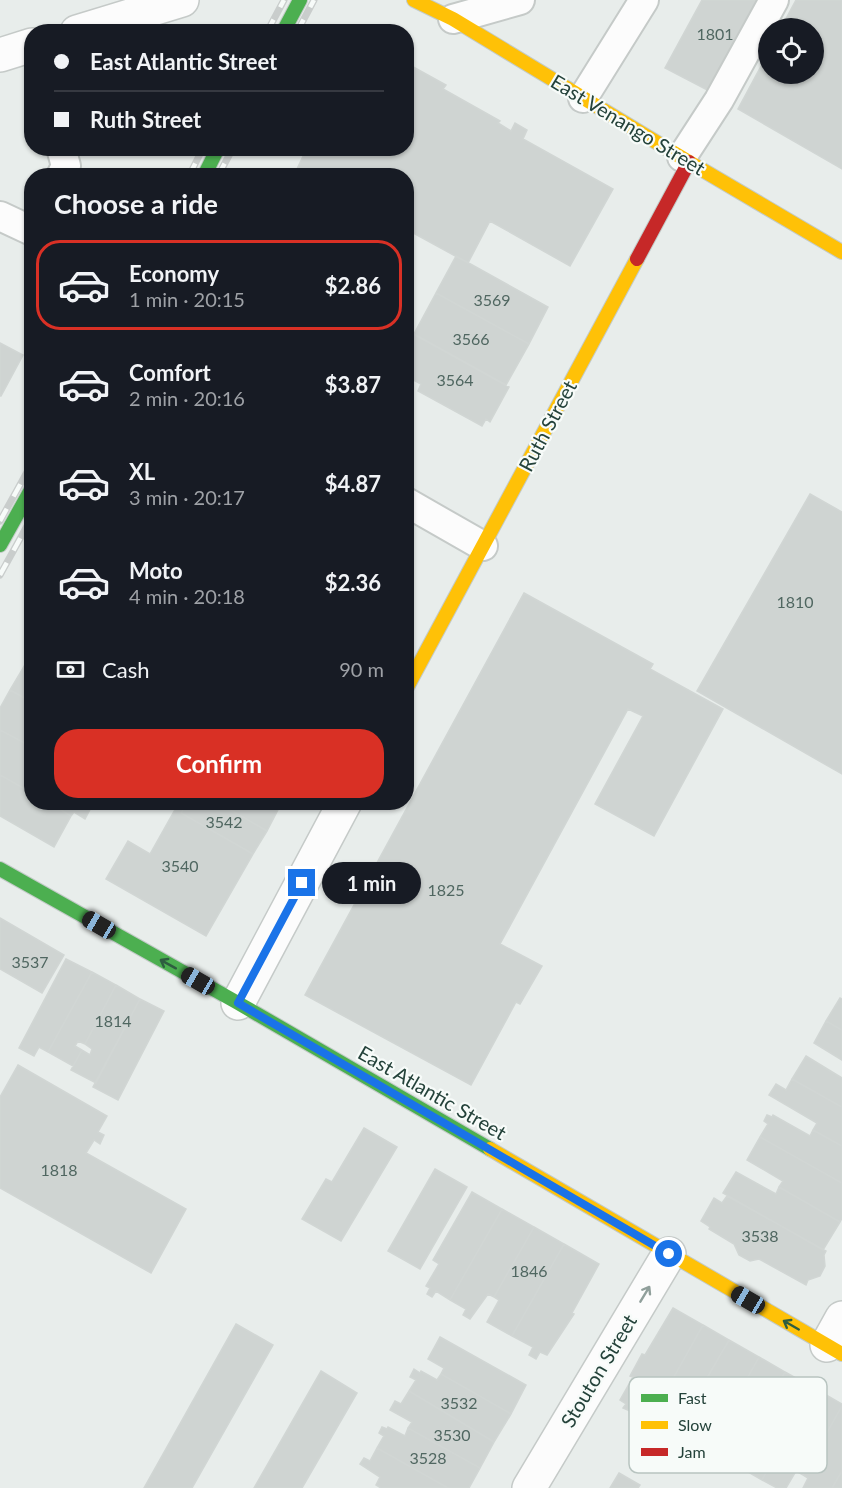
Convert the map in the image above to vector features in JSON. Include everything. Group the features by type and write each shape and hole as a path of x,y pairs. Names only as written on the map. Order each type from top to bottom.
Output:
{"street":[{"path":"103,24 182,0"},
{"path":"287,24 300,0"},
{"name":"East Venango Street","path":"414,0 453,19 842,252"},
{"path":"0,55 24,47"},
{"name":"Ruth Street","path":"414,673 685,160"},
{"path":"0,545 24,502"},
{"path":"238,1003 341,810"},
{"name":"East Atlantic Street","path":"0,869 238,1003 669,1254 837,1339"},
{"name":"Stouton Street","path":"528,1488 669,1254"}],"lane":[{"path":"453,19 520,0"},
{"path":"583,98 644,0"},
{"path":"685,160 774,0"},
{"path":"0,216 24,227"},
{"path":"414,507 483,546"}],"building":[{"path":"702,0 766,0 715,94 665,68"},
{"path":"796,0 842,0 842,169 738,109 758,72 758,84 824,84 824,18 786,18"},
{"path":"414,67 446,85 443,89 500,121 498,123 511,131 515,123 527,130 523,139 613,189 570,266 490,221 468,263 414,233 414,168 297,168 303,156 414,156"},
{"path":"456,256 548,307 529,344 436,293"},
{"path":"436,293 529,344 506,385 414,334"},
{"path":"414,334 509,387 490,422 486,419 482,426 418,391 421,384 414,380"},
{"path":"0,343 23,355 1,396 0,396"},
{"path":"810,494 842,512 842,774 697,691"},
{"path":"524,593 653,664 650,669 723,709 654,836 595,804 643,716 628,709 500,944 542,966 520,1004 516,1002 471,1085 305,995 406,810 414,810 414,795"},
{"path":"24,666 24,698 10,690"},
{"path":"10,690 24,698 24,743 0,730 0,708"},
{"path":"0,730 24,743 24,788 0,775"},
{"path":"0,775 24,788 24,810 61,810 71,816 54,847 0,816"},
{"path":"61,810 90,810 85,819 74,812 71,816"},
{"path":"175,810 183,810 181,813 253,854 206,936 106,879 128,841 150,854"},
{"path":"183,810 231,810 267,831 253,854 181,813"},
{"path":"231,810 278,810 267,831"},
{"path":"0,918 64,955 42,993 0,969"},
{"path":"66,959 92,972 48,1052 39,1047 34,1056 19,1048"},
{"path":"92,972 116,985 85,1044 78,1041 75,1046 82,1050 73,1066 48,1052"},
{"path":"116,985 140,999 96,1083 71,1070 82,1050 90,1055 92,1049 85,1044"},
{"path":"840,998 842,999 842,1030 826,1021"},
{"path":"140,999 164,1011 118,1100 93,1087"},
{"path":"826,1021 842,1030 842,1060 814,1043"},
{"path":"806,1056 842,1078 842,1107 792,1079"},
{"path":"18,1065 107,1116 98,1132 104,1135 100,1144 94,1140 86,1153 186,1209 151,1273 0,1188 0,1097"},
{"path":"792,1079 842,1107 842,1146 813,1130 817,1123 769,1095 776,1084 786,1090"},
{"path":"767,1115 772,1117 773,1115 810,1136 813,1130 842,1146 842,1183 760,1137 768,1124 764,1121"},
{"path":"364,1128 397,1147 341,1241 302,1219 326,1179 332,1182"},
{"path":"760,1137 842,1183 840,1222 779,1187 783,1181 747,1160"},
{"path":"435,1169 467,1187 420,1269 388,1251"},
{"path":"736,1172 776,1194 779,1187 840,1222 823,1250 723,1193"},
{"path":"472,1192 502,1209 450,1300 436,1291 432,1297 427,1294 430,1288 426,1286 439,1264 433,1260"},
{"path":"727,1196 826,1251 825,1266 820,1276 808,1280 806,1285 759,1259 750,1261 739,1255 734,1244 709,1229 710,1227 701,1221 714,1198 722,1203"},
{"path":"502,1209 534,1227 494,1297 488,1294 470,1319 463,1315 466,1309 450,1300"},
{"path":"534,1227 564,1244 512,1336 487,1322 499,1300 494,1297"},
{"path":"564,1244 599,1264 572,1313 574,1314 547,1355 540,1352 536,1359 529,1355 533,1347 512,1336"},
{"path":"673,1308 703,1325 674,1377 630,1376 642,1354 645,1355"},
{"path":"236,1324 273,1345 192,1488 144,1488"},
{"path":"703,1325 729,1340 708,1377 674,1377"},
{"path":"440,1337 526,1385 511,1414 441,1374 444,1368 428,1359"},
{"path":"729,1340 759,1357 748,1377 708,1377"},
{"path":"759,1357 785,1372 782,1377 748,1377"},
{"path":"414,1369 437,1380 441,1374 511,1414 494,1442 409,1391 416,1380 410,1377"},
{"path":"321,1371 357,1393 302,1488 254,1488"},
{"path":"785,1372 794,1377 782,1377"},
{"path":"629,1384 629,1411 623,1408 626,1404 620,1400"},
{"path":"409,1391 494,1442 480,1468 408,1428 412,1422 390,1410 395,1401 401,1404"},
{"path":"827,1395 842,1406 827,1433"},
{"path":"842,1406 842,1471 832,1488 803,1488 808,1478 803,1475 804,1473 827,1473 827,1433"},
{"path":"382,1427 387,1429 388,1427 405,1436 408,1428 480,1468 469,1488 448,1488 377,1448 384,1436 379,1433"},
{"path":"377,1448 448,1488 381,1488 376,1485 380,1477 360,1464 364,1458 370,1461"},
{"path":"842,1471 842,1488 832,1488"},
{"path":"619,1473 640,1485 638,1488 610,1488"},
{"path":"750,1473 766,1473 762,1480"},
{"path":"766,1473 795,1473 786,1488 777,1488 762,1480"}],"railway":[{"path":"271,24 284,0"},
{"path":"301,24 314,0"},
{"path":"193,168 199,156"},
{"path":"222,168 229,156"},
{"path":"0,521 24,478"},
{"path":"0,575 24,532"}],"traffic: fast":[{"path":"287,24 300,0"},
{"path":"208,168 214,156"},
{"path":"0,545 24,502"},
{"path":"0,869 490,1149"}],"traffic: slow":[{"path":"414,0 453,19 842,252"},
{"path":"414,674 637,259"},
{"path":"490,1149 842,1354"}],"traffic: jam":[{"path":"637,259 689,162"}],"route":[{"path":"302,883 238,1003 669,1254"}]}
